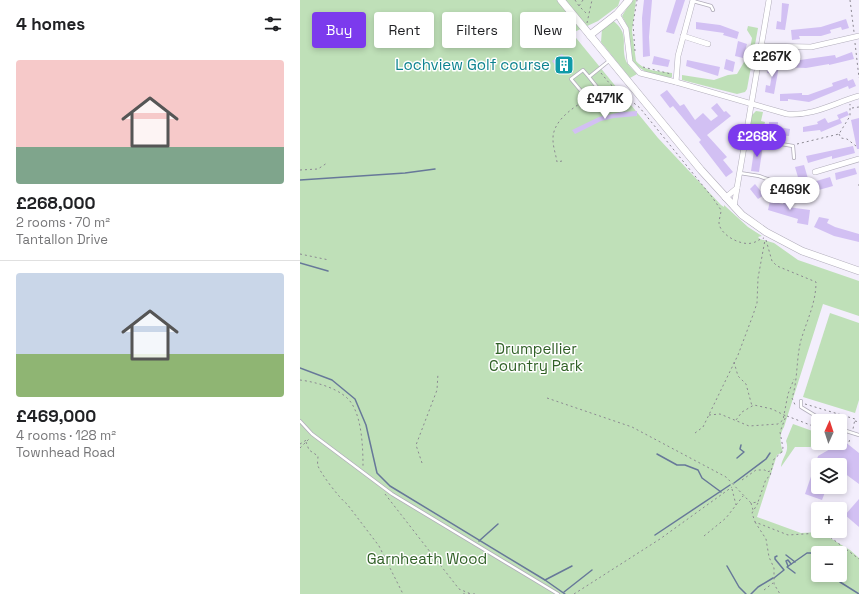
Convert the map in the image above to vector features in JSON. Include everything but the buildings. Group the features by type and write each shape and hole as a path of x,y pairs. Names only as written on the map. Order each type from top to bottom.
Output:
{"street":[{"path":"561,0 725,198 742,215 766,232 802,252 859,271"},
{"path":"588,33 617,14 629,0"},
{"path":"676,82 683,36 693,0"},
{"path":"734,207 769,0"},
{"path":"617,14 626,29 630,62 635,69 644,75 676,82 777,113 796,115 816,112 859,96"},
{"path":"683,36 708,44"},
{"path":"761,46 811,47 859,36"},
{"path":"815,172 859,159"},
{"path":"725,198 737,188"}],"lane":[{"path":"693,0 711,6 713,10"},
{"path":"588,77 610,60"},
{"path":"583,70 588,77 608,101 592,104 571,79 583,70"},
{"path":"745,138 793,146 794,158"},
{"path":"739,173 759,176 770,180"},
{"path":"801,401 801,407 812,414"},
{"path":"300,421 312,434 364,471 392,494 558,594"},
{"path":"847,431 859,435"}],"path":[{"path":"574,0 589,16"},
{"path":"579,6 582,0"},
{"path":"588,33 592,0"},
{"path":"635,52 633,24 637,0"},
{"path":"641,66 676,75"},
{"path":"598,70 610,84 640,108 712,196 721,210 719,224 724,233 733,239 747,243 766,238"},
{"path":"562,161 558,162 553,144 553,138 557,126 566,115 587,99"},
{"path":"793,146 839,134 850,116 851,109 848,99"},
{"path":"851,109 859,107"},
{"path":"839,134 840,138 847,139 856,146 859,146"},
{"path":"300,170 318,169 327,163"},
{"path":"695,433 703,427 734,362 757,303 758,278 766,238"},
{"path":"766,238 772,261 777,266 816,282 812,310 801,340 792,398 795,406 801,407"},
{"path":"300,254 328,260"},
{"path":"734,362 738,376 746,384 752,406"},
{"path":"422,463 416,445 437,390 438,374"},
{"path":"708,415 720,414 749,426 770,426 778,424 783,420 788,394 795,377"},
{"path":"300,380 317,382 339,393 352,403 362,435 364,471"},
{"path":"547,398 632,427 726,477 733,487 751,503 753,510"},
{"path":"801,401 804,404 855,419 855,421 859,422"},
{"path":"736,420 742,412 752,406 760,405 811,425"},
{"path":"780,594 774,583 774,568 769,556 766,539 752,516 766,479 770,476 774,459 781,453 783,448 780,432 786,416"},
{"path":"854,426 855,421"},
{"path":"849,442 852,433"},
{"path":"300,448 312,434"},
{"path":"300,444 310,438"},
{"path":"306,442 309,450 318,456 318,465 328,482 337,491 340,499 347,504 379,546 403,594"},
{"path":"742,480 756,470 765,470 767,472 770,471"},
{"path":"574,594 660,539 733,487"},
{"path":"733,487 736,506"},
{"path":"383,493 459,589 469,594"},
{"path":"704,536 726,518 743,495"},
{"path":"751,503 758,502"},
{"path":"755,522 788,535 818,533 830,537 859,559"},
{"path":"764,590 774,583"},
{"path":"463,594 478,594"}],"green space":[{"name":"Drumpellier Country Park","path":"300,0 620,0 618,6 598,21 576,31 576,12 520,12 520,48 576,48 576,38 658,138 721,205 724,207 724,205 748,227 762,236 758,237 760,239 774,243 798,260 859,281 859,316 823,304 781,433 783,452 777,455 757,517 801,533 811,532 811,538 830,538 843,546 811,546 811,582 847,582 847,548 850,550 859,558 859,594 300,594"},
{"path":"632,0 636,0 632,31 636,61 648,69 672,73 672,77 669,78 649,74 634,64 630,53 629,29 622,16"},
{"path":"612,20 618,25 623,35 624,55 626,61 637,74 630,78 601,42 602,29"},
{"path":"748,26 758,28 747,89 745,92 737,94 682,80 682,75 714,80 728,75 737,74 744,62 748,59 752,38 747,30"},
{"path":"756,111 763,112 761,121 765,122 761,138 748,136 751,116"},
{"path":"830,313 859,323 859,400 855,413 803,397"},
{"path":"793,424 811,430 811,447 795,447 781,467 787,448 786,441"}],"waterway":[{"path":"300,180 405,173 435,169"},
{"path":"300,263 328,271"},
{"path":"300,368 332,380 355,399 366,425 377,473 390,486 545,580"},
{"path":"737,458 744,452 740,449 741,445"},
{"path":"734,483 766,459 770,453"},
{"path":"657,454 677,465 685,465 698,470 702,478 721,492"},
{"path":"655,535 730,485"},
{"path":"479,541 498,524"},
{"path":"795,573 787,567 807,553 811,553"},
{"path":"786,555 795,562"},
{"path":"774,578 784,570 775,559 777,556"},
{"path":"788,566 786,561 788,560 791,564"},
{"path":"565,594 545,580 572,566"},
{"path":"727,566 739,587 746,594"},
{"path":"564,592 592,570"},
{"path":"751,594 758,587 773,578"},
{"path":"840,582 859,594"}],"place":[{"name":"Lochview Golf course","path":"564,65"}],"park label":[{"name":"Garnheath Wood","path":"427,559"}]}
